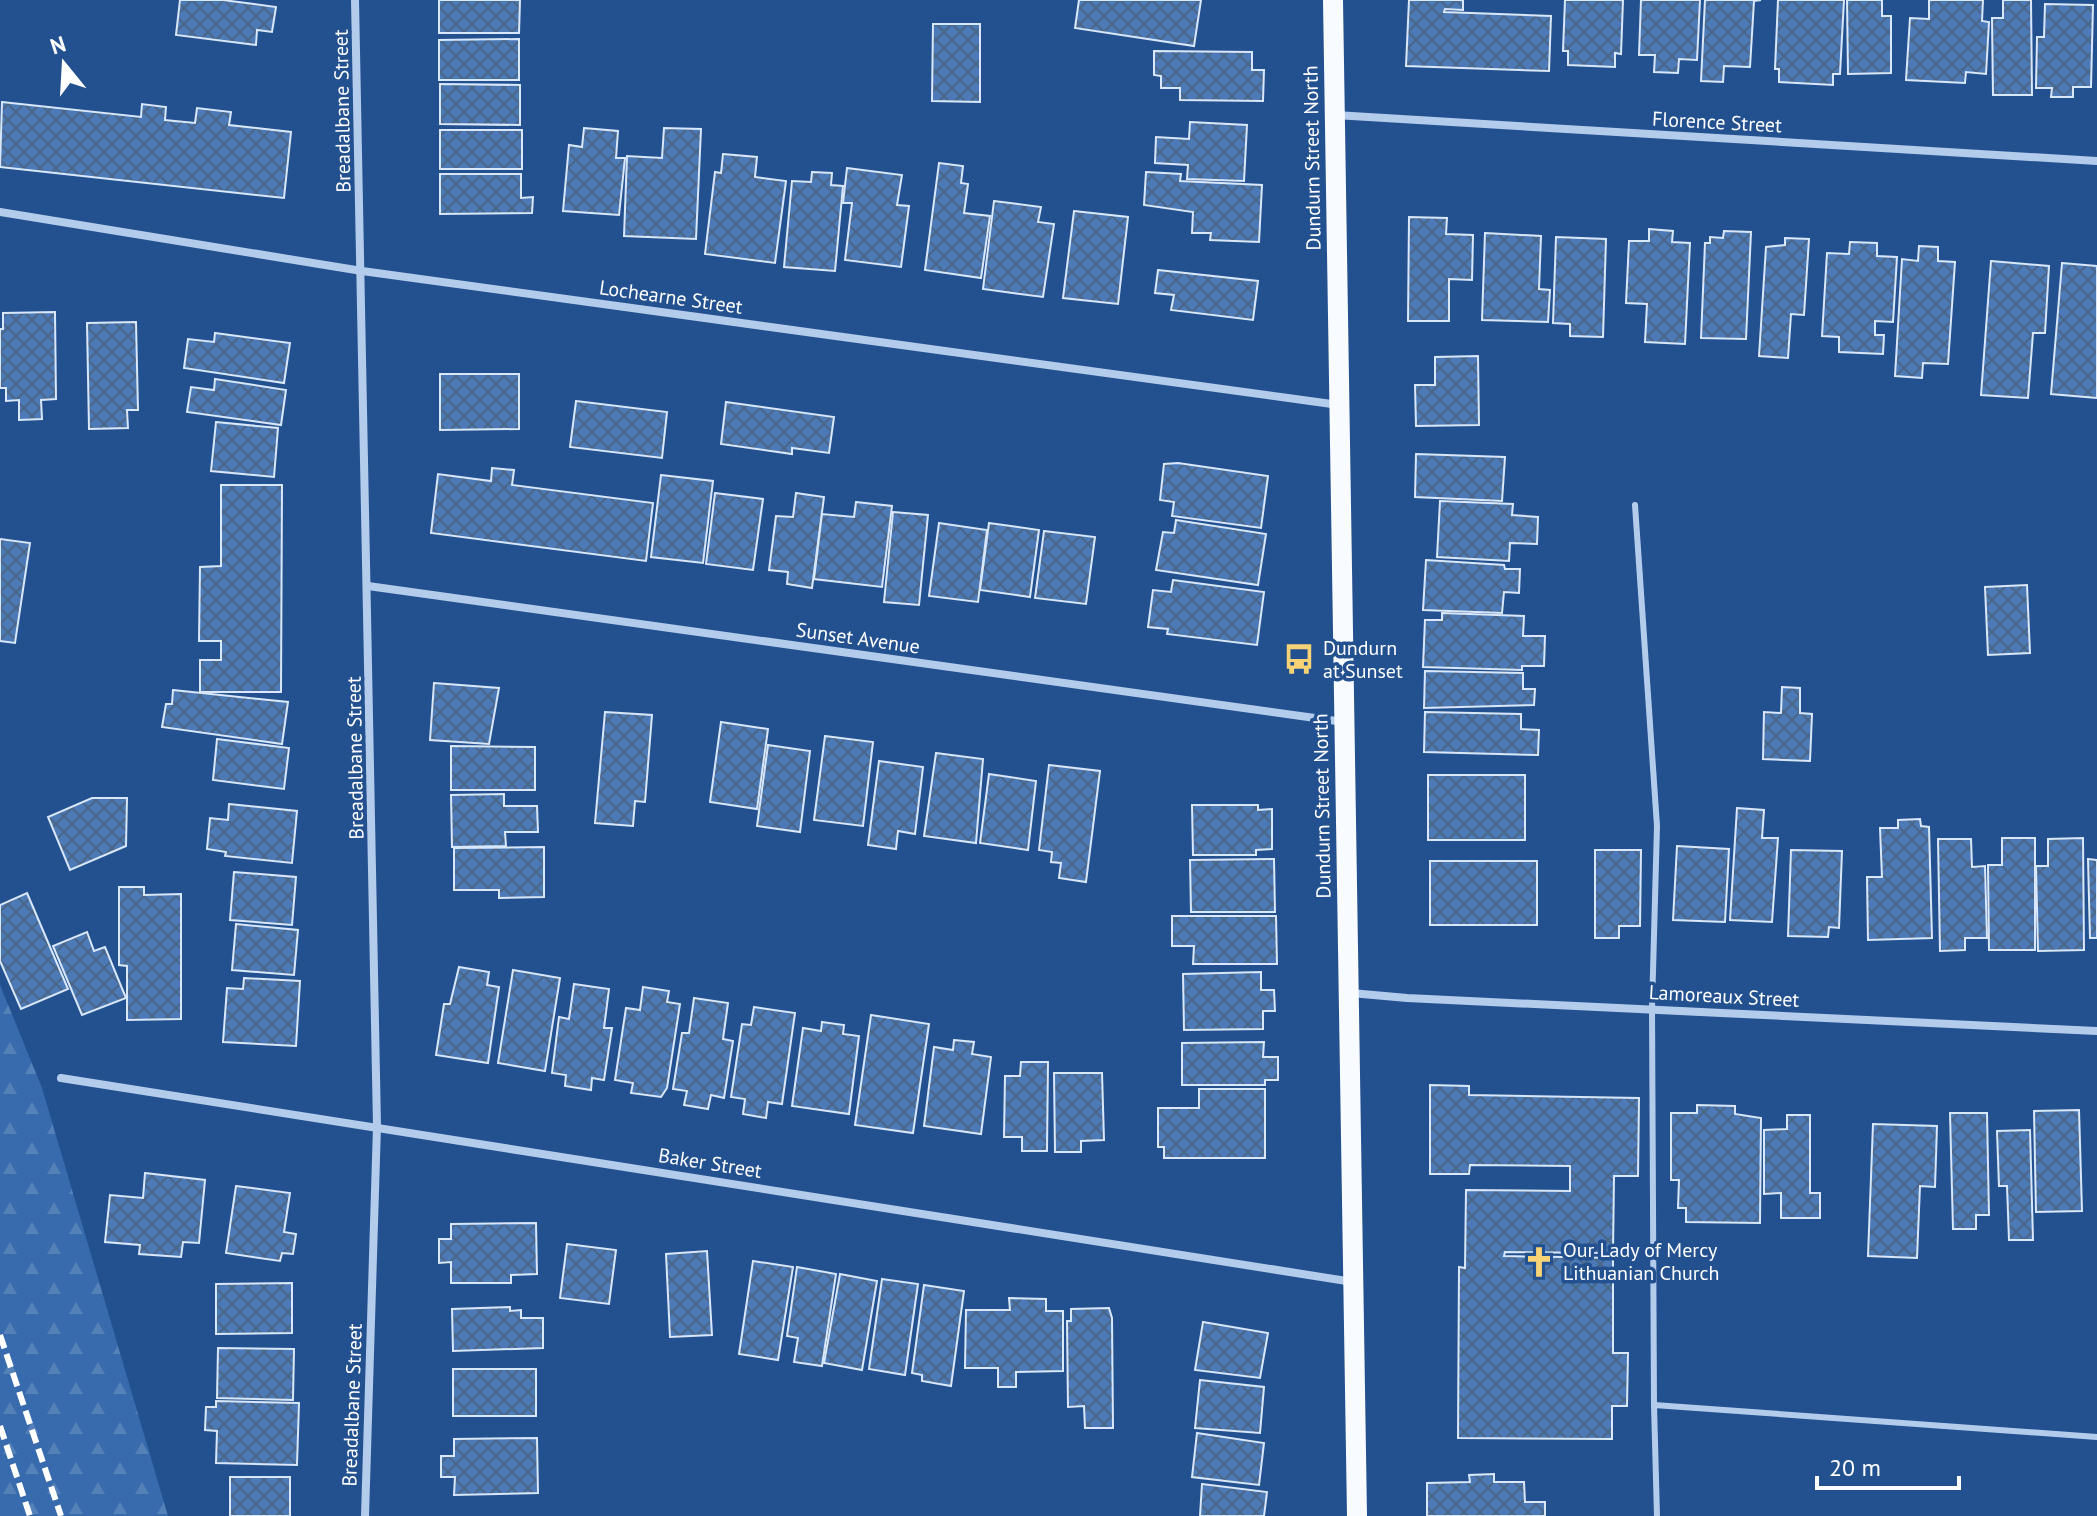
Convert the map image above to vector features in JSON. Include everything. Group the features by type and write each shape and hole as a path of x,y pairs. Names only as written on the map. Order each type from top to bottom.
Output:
{"main road":[{"name":"Dundurn Street North","path":"1333,0 1357,1516"}],"street":[{"name":"Breadalbane Street","path":"355,0 377,1126 365,1516"},
{"name":"Florence Street","path":"1335,115 2097,161"},
{"name":"Lochearne Street","path":"0,212 362,271 1340,405"},
{"name":"Sunset Avenue","path":"368,586 1345,722"},
{"name":"Lamoreaux Street","path":"1349,992 1407,998 2097,1031"},
{"name":"Baker Street","path":"61,1078 1354,1283"}],"lane":[{"path":"1635,505 1657,826 1652,1008 1657,1516"},
{"path":"1654,1405 2097,1437"}],"green space":[{"path":"0,985 42,1088 168,1516 0,1516"}],"building":[{"path":"180,0 223,0 276,7 272,32 257,30 256,45 176,35"},
{"path":"439,0 520,0 519,33 439,33"},
{"path":"1079,0 1201,0 1194,46 1075,28"},
{"path":"1409,0 1463,0 1463,10 1445,9 1444,12 1551,16 1549,71 1406,66"},
{"path":"1565,0 1623,0 1621,54 1615,53 1615,67 1568,65 1568,51 1563,51"},
{"path":"1641,0 1700,0 1697,60 1679,59 1678,73 1654,72 1655,55 1639,55"},
{"path":"1705,0 1761,0 1754,1 1750,67 1724,66 1723,82 1701,81"},
{"path":"1778,0 1844,0 1840,74 1833,74 1833,85 1779,82 1779,69 1775,69"},
{"path":"1847,0 1882,0 1882,16 1891,16 1891,73 1848,74"},
{"path":"1929,0 1983,0 1982,21 1989,22 1986,74 1966,72 1965,83 1906,80 1910,18 1929,19"},
{"path":"2003,0 2031,0 2032,95 1993,95 1992,18 2003,18"},
{"path":"2045,4 2093,5 2091,87 2073,87 2073,97 2051,97 2052,88 2036,88 2037,37 2044,37"},
{"path":"933,24 980,24 980,102 932,101"},
{"path":"519,39 519,80 439,80 439,40"},
{"path":"1154,51 1252,52 1252,70 1264,70 1263,101 1180,100 1180,88 1161,88 1161,76 1154,75"},
{"path":"440,84 520,85 520,125 440,124"},
{"path":"2,102 141,117 142,104 166,107 165,120 195,123 197,108 231,112 229,125 291,132 284,198 0,167"},
{"path":"1190,122 1247,125 1244,181 1187,179 1188,165 1155,163 1156,137 1189,139"},
{"path":"584,128 618,131 616,158 625,158 619,215 563,211 569,145 582,147"},
{"path":"664,128 701,129 696,239 624,236 627,156 662,158"},
{"path":"440,130 522,130 522,169 440,169"},
{"path":"723,154 757,157 755,177 786,181 775,263 705,254 715,172 721,173"},
{"path":"939,163 963,166 961,183 968,184 964,213 990,216 981,278 925,270"},
{"path":"847,168 902,175 897,205 909,206 901,267 845,260 852,203 843,203"},
{"path":"812,172 832,173 831,185 843,186 835,271 784,267 792,181 811,182"},
{"path":"1146,172 1181,174 1180,181 1262,185 1259,242 1210,240 1211,233 1192,233 1193,212 1144,205"},
{"path":"440,174 521,174 521,198 533,197 532,213 440,214"},
{"path":"994,201 1041,207 1038,222 1054,224 1043,297 983,289"},
{"path":"1074,211 1128,217 1118,304 1063,298"},
{"path":"1409,217 1447,218 1446,234 1473,235 1472,280 1449,279 1449,321 1408,321"},
{"path":"1649,229 1673,231 1672,242 1690,243 1685,344 1645,342 1647,304 1626,303 1629,241 1649,241"},
{"path":"1724,231 1751,232 1746,339 1701,338 1705,243 1710,243 1710,237 1723,238"},
{"path":"1485,233 1541,236 1539,289 1550,290 1548,322 1482,320"},
{"path":"1556,237 1606,239 1603,337 1570,336 1570,324 1553,323"},
{"path":"1785,238 1809,239 1804,315 1791,314 1788,358 1759,356 1766,247 1785,245"},
{"path":"1850,242 1877,243 1877,256 1897,257 1893,322 1875,321 1875,335 1884,335 1883,354 1839,352 1839,337 1822,336 1827,253 1849,254"},
{"path":"1919,246 1938,247 1938,261 1955,262 1948,364 1923,363 1922,378 1895,376 1902,259 1918,261"},
{"path":"1991,261 2049,266 2045,333 2033,333 2028,398 1981,395"},
{"path":"2062,263 2097,266 2097,398 2051,394"},
{"path":"1158,270 1258,281 1253,320 1171,310 1174,295 1155,293"},
{"path":"55,312 56,399 41,400 42,419 19,420 19,400 6,401 6,388 0,388 3,313"},
{"path":"136,322 138,410 127,410 128,428 89,429 87,323"},
{"path":"215,333 290,343 284,383 184,368 188,339 214,342"},
{"path":"1478,356 1479,425 1416,426 1415,385 1435,385 1435,357"},
{"path":"440,374 519,374 519,429 440,430"},
{"path":"215,379 286,390 281,425 187,412 191,387 214,390"},
{"path":"576,401 667,412 662,458 570,447"},
{"path":"726,402 834,417 829,453 792,448 792,454 721,444"},
{"path":"216,422 278,428 274,477 211,471"},
{"path":"1416,454 1505,457 1502,501 1415,497"},
{"path":"1178,463 1268,476 1261,528 1172,516 1174,502 1160,500 1164,464"},
{"path":"492,468 514,470 512,485 653,503 646,561 431,533 438,474 491,481"},
{"path":"661,475 713,481 703,563 651,557"},
{"path":"221,485 282,485 281,692 200,692 200,660 221,660 221,641 199,641 200,567 221,566"},
{"path":"715,493 763,499 753,570 706,564"},
{"path":"796,493 824,497 812,588 787,584 788,572 769,570 776,516 793,517"},
{"path":"1440,501 1513,504 1512,515 1538,517 1537,544 1510,543 1509,561 1437,557"},
{"path":"856,502 892,506 882,587 814,579 822,514 854,517"},
{"path":"893,512 928,515 919,605 884,602"},
{"path":"1176,520 1266,534 1258,585 1156,570 1163,532 1174,533"},
{"path":"939,523 987,530 978,602 929,596"},
{"path":"989,523 1039,530 1030,597 980,590"},
{"path":"1044,531 1095,537 1086,604 1035,598"},
{"path":"0,539 30,543 15,643 0,641"},
{"path":"1426,560 1504,565 1505,569 1520,569 1519,593 1504,592 1502,613 1423,610"},
{"path":"1173,580 1264,592 1257,645 1167,634 1168,629 1148,627 1153,590 1171,592"},
{"path":"2027,585 2030,653 1988,655 1985,587"},
{"path":"1442,613 1524,616 1523,636 1545,636 1544,666 1522,666 1522,670 1423,667 1425,620 1442,620"},
{"path":"1425,671 1523,673 1523,689 1535,689 1534,705 1424,708"},
{"path":"434,683 499,688 489,744 430,740"},
{"path":"1782,687 1800,688 1800,713 1812,714 1810,761 1763,759 1764,712 1781,713"},
{"path":"173,690 288,702 282,744 162,727 166,704 172,704"},
{"path":"605,712 652,715 645,802 635,801 633,826 595,823"},
{"path":"1425,712 1521,714 1521,729 1539,730 1538,755 1424,752"},
{"path":"721,722 768,729 757,809 710,802"},
{"path":"825,736 873,742 863,826 814,820"},
{"path":"217,739 289,748 284,789 213,780"},
{"path":"768,745 810,751 800,832 757,826"},
{"path":"451,746 535,747 535,790 451,790"},
{"path":"936,753 983,759 976,843 924,836"},
{"path":"879,761 923,767 915,834 898,831 896,849 868,845"},
{"path":"1049,765 1100,771 1086,882 1059,878 1061,863 1051,862 1052,852 1039,850"},
{"path":"989,774 1036,781 1028,850 980,843"},
{"path":"1428,775 1525,775 1525,840 1428,840"},
{"path":"504,794 504,806 537,806 538,832 505,832 506,846 452,847 451,795"},
{"path":"92,798 127,798 126,846 70,870 48,817"},
{"path":"229,804 297,811 292,863 225,856 226,852 207,849 210,818 228,820"},
{"path":"1192,805 1258,805 1258,810 1272,809 1272,849 1256,850 1256,855 1193,855"},
{"path":"1737,808 1764,810 1762,838 1778,838 1772,922 1730,920"},
{"path":"1920,819 1921,826 1929,827 1932,938 1868,940 1867,877 1882,877 1880,828 1898,828 1898,820"},
{"path":"2002,838 2035,838 2035,950 1989,950 1988,865 2002,865"},
{"path":"2083,838 2084,950 2038,951 2036,866 2048,866 2048,839"},
{"path":"1938,839 1971,839 1972,867 1985,866 1987,938 1965,938 1965,950 1940,951"},
{"path":"1677,846 1729,849 1725,922 1673,920"},
{"path":"544,847 544,897 499,898 499,890 454,890 454,848"},
{"path":"1595,850 1641,850 1640,926 1619,926 1619,938 1595,938"},
{"path":"1791,850 1842,851 1839,928 1829,927 1828,937 1788,936"},
{"path":"1274,859 1275,912 1191,912 1190,860"},
{"path":"2088,859 2097,860 2097,938 2090,938"},
{"path":"1430,861 1537,861 1537,925 1430,925"},
{"path":"234,872 296,877 292,925 230,920"},
{"path":"119,887 144,887 144,895 181,894 181,1019 127,1020 127,966 119,965"},
{"path":"27,893 68,989 21,1009 0,961 0,905"},
{"path":"1172,916 1276,916 1277,964 1193,964 1194,946 1172,946"},
{"path":"236,924 298,930 294,975 232,970"},
{"path":"87,932 94,951 105,947 126,998 82,1015 53,946"},
{"path":"459,967 489,972 487,985 499,987 488,1063 436,1055 444,1004 450,1004"},
{"path":"513,970 560,978 545,1071 498,1063"},
{"path":"1261,972 1261,990 1274,990 1275,1011 1263,1011 1263,1029 1184,1030 1183,974"},
{"path":"244,978 300,981 296,1046 223,1042 227,988 243,989"},
{"path":"574,984 609,989 604,1028 612,1028 604,1080 592,1078 591,1090 565,1086 566,1075 552,1073 559,1017 569,1019"},
{"path":"643,987 669,991 667,1002 680,1004 667,1088 661,1097 631,1093 633,1083 615,1080 626,1008 640,1010"},
{"path":"694,998 728,1003 723,1039 733,1041 724,1098 711,1095 708,1109 684,1105 687,1091 673,1089 682,1033 689,1033"},
{"path":"754,1007 795,1013 782,1104 768,1102 766,1118 743,1114 745,1099 731,1097 742,1024 751,1025"},
{"path":"871,1015 929,1024 913,1133 855,1125"},
{"path":"822,1022 844,1025 843,1034 859,1036 849,1114 792,1106 803,1028 821,1031"},
{"path":"954,1040 974,1042 972,1054 991,1057 981,1134 924,1126 934,1047 953,1050"},
{"path":"1264,1042 1263,1057 1278,1057 1278,1080 1265,1080 1265,1085 1182,1085 1182,1043"},
{"path":"1021,1062 1048,1062 1047,1151 1022,1151 1022,1137 1004,1137 1005,1076 1020,1076"},
{"path":"1054,1073 1102,1073 1104,1140 1081,1141 1081,1152 1055,1152"},
{"name":"Our Lady of Mercy Lithuanian Church","path":"1430,1085 1469,1086 1469,1095 1639,1098 1638,1176 1614,1176 1613,1253 1505,1252 1504,1256 1613,1258 1613,1353 1628,1353 1627,1406 1612,1406 1612,1439 1458,1438 1459,1267 1465,1268 1466,1190 1570,1191 1570,1166 1470,1165 1469,1174 1430,1174"},
{"path":"1199,1089 1265,1089 1265,1158 1164,1158 1164,1147 1158,1147 1158,1108 1199,1108"},
{"path":"1697,1105 1735,1106 1735,1114 1761,1118 1760,1223 1686,1222 1686,1208 1678,1208 1679,1180 1671,1180 1671,1113 1697,1113"},
{"path":"2079,1110 2082,1211 2036,1212 2034,1111"},
{"path":"1950,1113 1987,1113 1989,1215 1976,1215 1976,1229 1953,1229"},
{"path":"1787,1115 1810,1115 1810,1193 1820,1193 1820,1218 1781,1218 1781,1193 1764,1194 1764,1130 1787,1129"},
{"path":"1873,1124 1937,1126 1935,1187 1920,1186 1917,1258 1868,1256"},
{"path":"2030,1130 2033,1240 2009,1240 2007,1186 1999,1186 1997,1131"},
{"path":"145,1173 205,1180 199,1243 183,1242 181,1257 139,1254 140,1245 105,1242 110,1195 143,1198"},
{"path":"236,1186 290,1193 284,1232 296,1234 293,1254 282,1253 280,1261 226,1253"},
{"path":"536,1223 537,1274 511,1275 511,1283 451,1283 451,1262 439,1263 439,1239 451,1239 451,1224"},
{"path":"567,1244 616,1250 609,1304 560,1298"},
{"path":"707,1251 712,1335 670,1337 666,1254"},
{"path":"753,1261 793,1267 778,1360 739,1354"},
{"path":"797,1267 836,1274 822,1366 794,1362 798,1338 787,1336"},
{"path":"840,1274 877,1281 862,1370 824,1363"},
{"path":"882,1279 918,1284 905,1375 869,1369"},
{"path":"292,1283 292,1333 216,1334 216,1284"},
{"path":"924,1285 964,1291 951,1386 922,1381 922,1375 912,1373"},
{"path":"1009,1298 1046,1299 1046,1311 1063,1311 1063,1371 1016,1372 1016,1387 998,1387 998,1368 965,1368 966,1310 1010,1310"},
{"path":"510,1307 510,1311 521,1310 521,1318 543,1318 543,1348 453,1351 452,1309"},
{"path":"1109,1308 1112,1318 1113,1428 1085,1428 1084,1406 1068,1407 1067,1321 1071,1321 1071,1309"},
{"path":"1203,1322 1268,1333 1260,1378 1195,1370"},
{"path":"218,1348 294,1349 293,1400 217,1398"},
{"path":"453,1369 536,1369 536,1416 453,1416"},
{"path":"1200,1380 1264,1387 1260,1433 1195,1428"},
{"path":"216,1401 299,1403 297,1465 216,1463 217,1431 205,1430 206,1407 216,1407"},
{"path":"1197,1433 1264,1443 1259,1485 1192,1477"},
{"path":"537,1438 538,1493 454,1495 455,1477 441,1477 441,1456 454,1456 454,1439"},
{"path":"1494,1474 1494,1482 1524,1482 1525,1502 1545,1502 1545,1516 1427,1516 1427,1483 1470,1482 1469,1475"},
{"path":"230,1477 290,1477 290,1516 230,1516"},
{"path":"1202,1484 1267,1492 1264,1516 1200,1516"}],"railway":[{"path":"0,1335 61,1516"},
{"path":"0,1426 30,1516"}],"place":[{"name":"Dundurn at Sunset","path":"1299,659"},
{"name":"Our Lady of Mercy Lithuanian Church","path":"1539,1262"}]}
